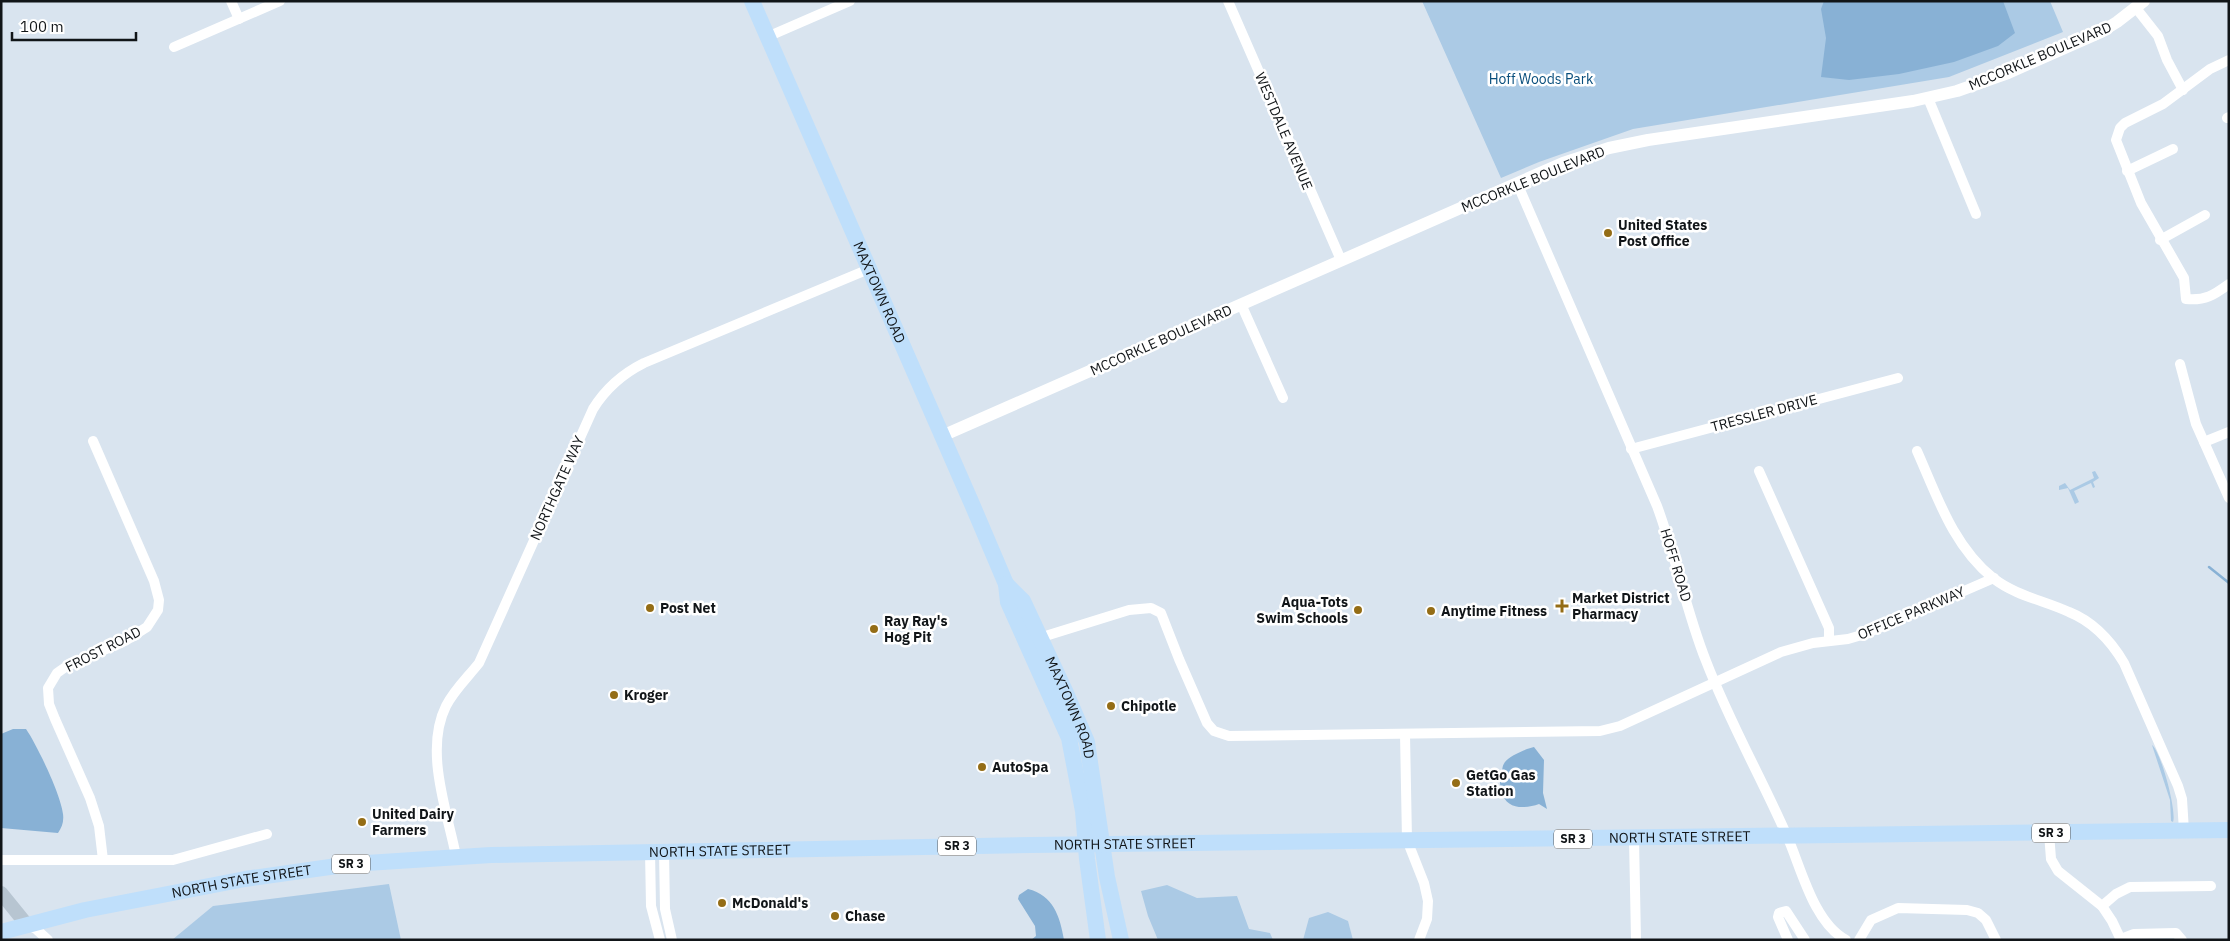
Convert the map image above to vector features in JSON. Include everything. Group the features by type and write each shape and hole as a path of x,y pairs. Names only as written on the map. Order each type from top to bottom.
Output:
{"main road":[{"name":"MAXTOWN ROAD","path":"752,1 1006,584 1022,601 1032,638 1069,738 1083,811 1093,844"},
{"name":"MAXTOWN ROAD","path":"1032,638 1066,693 1087,742 1099,815 1093,844"},
{"name":"NORTH STATE STREET","path":"27,925 85,910 245,879 339,866 456,856 1093,844 1788,837 2229,830"},
{"path":"1093,844 1098,940"},
{"path":"1093,844 1121,940"},
{"path":"1,893 27,925"},
{"name":"SR 3","path":"1,932 27,925"}],"street":[{"path":"231,1 239,19"},
{"path":"174,47 280,1"},
{"path":"767,37 850,1"},
{"name":"WESTDALE AVENUE","path":"1228,1 1341,260"},
{"path":"2140,5 2158,36 2167,60 2182,90"},
{"name":"MCCORKLE BOULEVARD","path":"942,436 1516,183 1570,161 1609,148 1928,98 1972,87 2101,32 2140,5"},
{"path":"2229,60 2210,70 2163,104 2125,123 2120,128 2116,140 2141,203 2160,240 2184,278 2186,299 2201,300 2209,298 2229,284"},
{"path":"1928,98 1976,214"},
{"path":"2127,171 2173,149"},
{"name":"HOFF ROAD","path":"1516,183 1668,536 1690,614 1715,682 1788,837 1798,867 1823,918 1840,937 1846,940"},
{"path":"2160,240 2205,215"},
{"name":"NORTHGATE WAY","path":"456,856 438,770 436,746 441,718 454,693 479,663 485,651 586,425 601,396 621,376 644,363 869,269"},
{"path":"1241,304 1283,398"},
{"path":"2180,364 2196,424 2229,498"},
{"name":"TRESSLER DRIVE","path":"1631,449 1898,378"},
{"path":"2204,442 2229,432"},
{"name":"FROST ROAD","path":"93,441 154,581 159,600 158,610 147,627 126,641 68,666 57,673 48,688 49,704 90,798 100,826 103,860"},
{"path":"1917,451 1956,536 1967,552 1994,578 2020,594 2082,618 2104,636 2116,650 2124,663 2178,786 2182,799 2184,831"},
{"path":"1759,471 1829,628 1829,641"},
{"name":"OFFICE PARKWAY","path":"1032,638 1129,610 1151,608 1161,613 1204,717 1214,731 1229,736 1600,730 1620,726 1781,652 1798,646 1866,634 1994,578"},
{"path":"1405,734 1407,840 1424,883 1428,901 1427,919 1419,940"},
{"path":"2049,833 2051,859 2058,871 2102,906 2112,920 2121,940 2134,934 2176,933 2182,940"},
{"path":"1,860 173,860 267,834"},
{"path":"1634,838 1636,940"},
{"path":"657,851 651,906 660,940"},
{"path":"657,851 665,908 672,940"},
{"path":"2102,906 2116,894 2130,887 2211,886"},
{"path":"1859,940 1871,920 1898,908 1956,908 1972,911 1986,920 1996,940"},
{"path":"1788,940 1778,917 1779,913 1786,911 1805,940"},
{"path":"27,925 36,929 48,940"}],"green space":[{"name":"Hoff Woods Park","path":"1422,1 2050,1 2063,32 1949,77 1633,129 1539,162 1501,178"},
{"path":"2095,471 2099,478 2093,482 2095,487 2093,488 2091,483 2074,491 2079,502 2075,504 2068,488 2059,490 2059,486 2065,483 2070,490 2094,478 2092,472"},
{"path":"2152,745 2160,758 2167,782 2173,806 2173,822 2171,821 2170,800"},
{"path":"389,884 401,940 172,940 213,906"},
{"path":"1167,885 1197,898 1237,896 1249,929 1270,933 1273,940 1158,940 1148,916 1141,891"},
{"path":"1328,912 1348,921 1353,940 1303,940 1309,918"}],"shaded area":[{"path":"1824,1 2003,1 2015,33 1998,46 1954,62 1899,74 1849,80 1821,77 1826,38 1821,9"},
{"path":"13,729 26,729 48,770 63,814 61,829 58,833 1,828 1,734"},
{"path":"1534,747 1544,760 1543,793 1547,809 1539,804 1528,807 1511,805 1504,797 1500,785 1505,762 1514,755"},
{"path":"1028,889 1044,896 1054,908 1064,940 1031,940 1036,936 1035,926 1018,899 1019,895"}],"waterway":[{"path":"2209,567 2229,583"}],"place":[{"name":"United States Post Office","path":"1608,233"},
{"name":"Market District Pharmacy","path":"1562,606"},
{"name":"Post Net","path":"650,608"},
{"name":"Aqua-Tots Swim Schools","path":"1358,610"},
{"name":"Anytime Fitness","path":"1431,611"},
{"name":"Ray Ray's Hog Pit","path":"874,629"},
{"name":"Kroger","path":"614,695"},
{"name":"Chipotle","path":"1111,706"},
{"name":"AutoSpa","path":"982,767"},
{"name":"GetGo Gas Station","path":"1456,783"},
{"name":"United Dairy Farmers","path":"362,822"},
{"name":"McDonald's","path":"722,903"},
{"name":"Chase","path":"835,916"}]}
